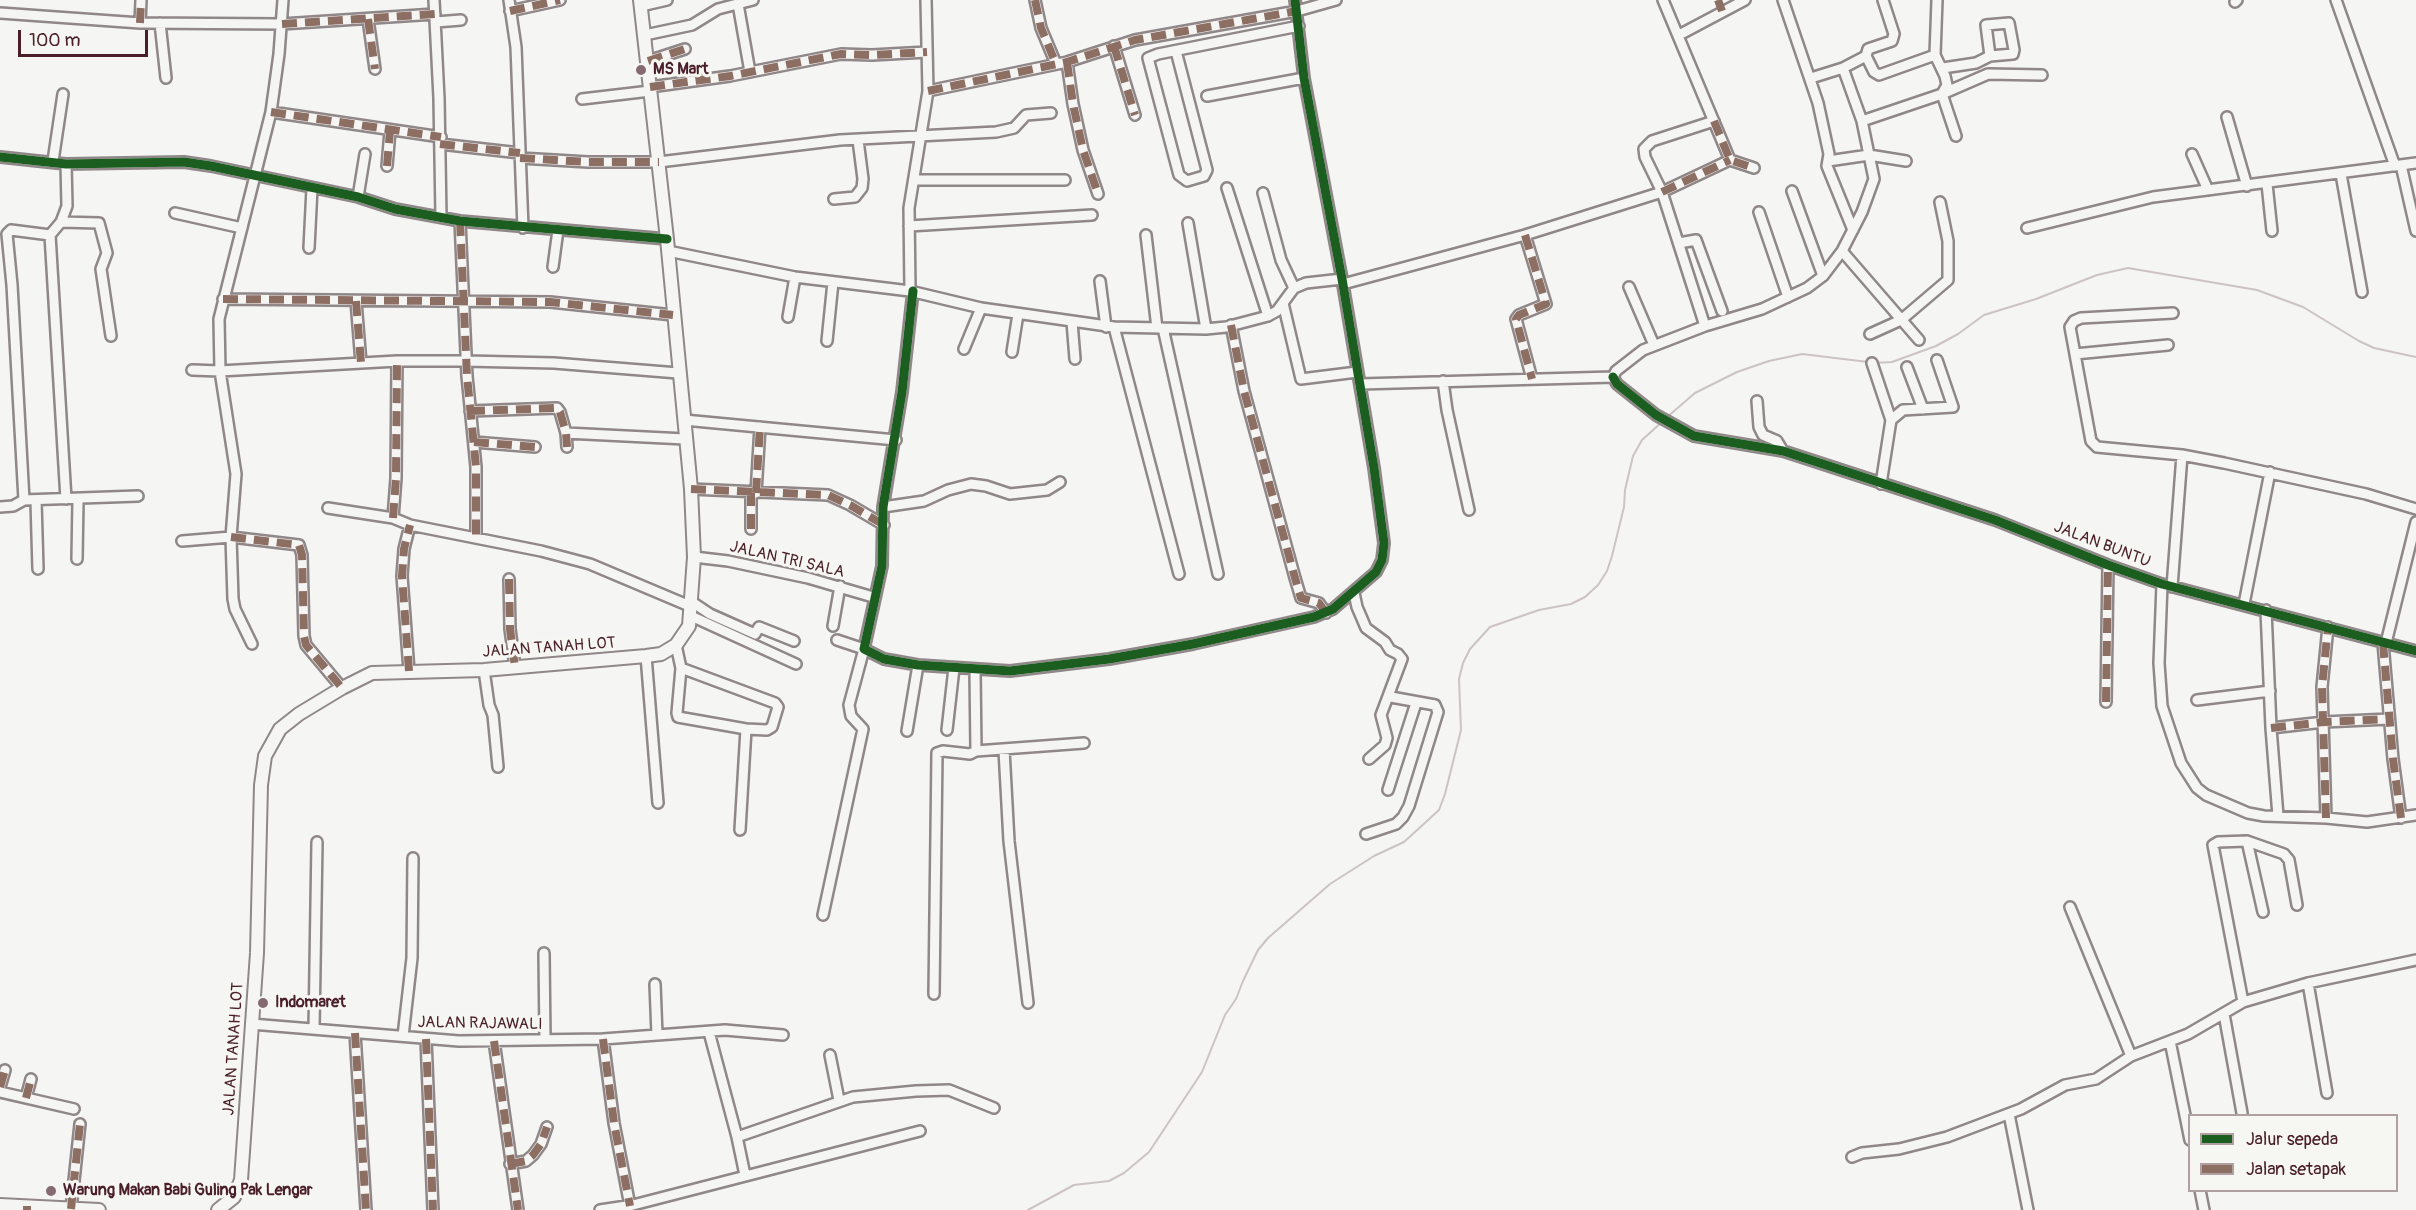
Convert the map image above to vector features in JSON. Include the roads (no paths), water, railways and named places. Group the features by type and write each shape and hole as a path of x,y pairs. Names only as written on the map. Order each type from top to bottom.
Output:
{"main road":[{"path":"641,3 691,489 694,557 692,608 686,632 676,645"},
{"name":"JALAN TANAH LOT","path":"222,1209 236,1194 241,1180 257,953 261,785 265,756 273,739 287,722 342,688 372,673 484,670 646,656 661,654 676,645"},
{"path":"0,1205 99,1210"}],"street":[{"path":"140,23 141,0"},
{"path":"252,644 235,609 231,537 236,474 220,371 219,319 271,111 283,0"},
{"path":"434,0 441,140 441,217"},
{"path":"509,0 517,58 523,228"},
{"path":"510,11 560,0"},
{"path":"641,3 668,0"},
{"path":"645,36 692,26 718,9 753,0"},
{"path":"824,915 863,733 862,726 852,716 849,705 882,566 883,507 896,440 911,291 909,226 928,91 927,0"},
{"path":"1035,0 1041,28 1056,64"},
{"path":"837,640 895,662 975,670 1010,671 1109,659 1193,644 1326,613 1354,593 1376,572 1382,560 1384,543 1374,468 1304,78 1295,0"},
{"path":"928,91 1067,62 1135,40 1297,11 1336,0"},
{"path":"1663,0 1730,160"},
{"path":"1718,0 1722,11"},
{"path":"1679,35 1745,0"},
{"path":"1784,0 1818,104 1827,166 1853,230"},
{"path":"1882,0 1894,37 1889,43 1868,49 1866,56 1874,72 1879,75 1935,55"},
{"path":"1937,0 1935,55 1943,68 1947,85 1942,94 1956,136"},
{"path":"2336,0 2398,166 2416,231"},
{"path":"738,4 750,72"},
{"path":"0,13 140,23 282,24 368,19 461,20"},
{"path":"368,19 375,69"},
{"path":"160,23 166,78"},
{"path":"1176,51 1207,170 1204,176 1187,181 1179,175 1148,61 1153,55 1299,26"},
{"path":"1114,46 1135,115"},
{"path":"648,61 686,49"},
{"path":"582,99 750,72 841,54 872,56 927,52"},
{"path":"1810,78 1843,68 1866,56"},
{"path":"1943,68 1976,63 1990,56"},
{"path":"1067,62 1083,150 1098,194"},
{"path":"1613,376 1633,356 1654,345 1705,326 1762,309 1807,288 1823,276 1842,251 1874,179 1862,121 1843,68"},
{"path":"1862,121 1942,94 1988,74 2042,75"},
{"path":"1207,96 1304,78"},
{"path":"53,161 63,94"},
{"path":"271,111 520,156 659,162 757,149 923,134 1012,130 1026,115 1051,113"},
{"path":"2227,117 2247,186"},
{"path":"1705,326 1662,192 1645,157 1644,149 1647,144 1714,121"},
{"path":"387,166 390,131"},
{"path":"834,199 855,197 862,188 858,140"},
{"path":"358,197 365,154"},
{"path":"2192,154 2208,190"},
{"path":"1828,161 1869,155 1906,161"},
{"path":"0,157 66,164 184,162 358,197 395,208 460,221 558,230 667,245 795,277 911,291 981,308 1110,327 1206,329 1268,316 1277,311 1294,288 1306,283 1342,281 1525,235 1662,192 1730,160 1754,168"},
{"path":"2027,228 2153,197 2416,163"},
{"path":"66,164 67,206 61,222 50,235 66,499"},
{"path":"2342,174 2362,292"},
{"path":"914,180 1065,180"},
{"path":"2267,183 2272,231"},
{"path":"309,248 312,188"},
{"path":"1227,188 1268,316"},
{"path":"1792,191 1823,276"},
{"path":"1263,193 1281,260 1294,288"},
{"path":"1870,334 1901,320 1948,280 1948,241 1940,202"},
{"path":"1759,212 1788,297"},
{"path":"175,213 242,228"},
{"path":"909,226 1092,215"},
{"path":"460,221 466,361 474,442 476,538"},
{"path":"61,222 99,223 107,254 101,269 111,336"},
{"path":"1188,223 1206,329"},
{"path":"24,500 7,234 11,230 50,235"},
{"path":"554,267 558,230"},
{"path":"1146,235 1160,328 1218,574"},
{"path":"1525,235 1546,303 1544,306 1519,315 1516,319 1532,379"},
{"path":"1679,243 1696,240 1722,311"},
{"path":"1842,251 1919,340"},
{"path":"788,317 795,277"},
{"path":"1100,281 1110,327 1179,574"},
{"path":"827,341 833,282"},
{"path":"1629,287 1654,345"},
{"path":"223,299 573,303 673,315"},
{"path":"356,301 361,363"},
{"path":"1283,303 1301,379 1357,372"},
{"path":"964,349 981,308"},
{"path":"2173,313 2081,318 2074,321 2070,327 2091,441 2097,447 2182,455 2270,472 2366,494 2416,509"},
{"path":"1012,352 1018,314"},
{"path":"1072,322 1074,359"},
{"path":"1232,325 1244,390 1294,578 1301,598 1319,603 1326,613"},
{"path":"2075,354 2168,345"},
{"path":"1891,420 1903,410 1953,407 1937,360"},
{"path":"192,370 220,371 397,361 466,361 554,363 678,373"},
{"path":"393,518 396,478 397,361"},
{"path":"1872,363 1891,420 1881,484"},
{"path":"1907,367 1923,409"},
{"path":"1360,384 1613,376"},
{"path":"1613,376 1617,384 1656,415 1694,436 1782,451"},
{"path":"1443,381 1468,510"},
{"path":"1757,401 1759,427 1763,435 1777,441 1782,451"},
{"path":"470,411 557,408 560,410 567,447"},
{"path":"684,420 896,440"},
{"path":"751,529 760,427"},
{"path":"566,434 685,439"},
{"path":"474,442 535,447"},
{"name":"JALAN BUNTU","path":"1782,451 1995,520 2108,565 2167,585 2416,651"},
{"path":"2182,455 2167,585 2159,689 2162,706 2181,763 2191,782 2206,795 2255,815 2367,822 2416,815"},
{"path":"2244,604 2270,472"},
{"path":"883,507 924,501 948,490 971,484 1018,494 1047,489 1060,482"},
{"path":"691,489 828,495 884,525"},
{"path":"0,507 13,506 24,500 78,500 138,496"},
{"path":"77,559 78,500"},
{"path":"36,501 38,569"},
{"path":"328,508 393,518 410,525 590,564 755,634 759,627 794,641"},
{"path":"2402,818 2389,719 2384,643 2416,522"},
{"path":"409,671 402,576 404,549 410,525"},
{"path":"182,541 231,537 299,545 302,555 306,645 342,688"},
{"name":"JALAN TRI SALA","path":"694,557 728,561 840,586 873,597"},
{"path":"2106,702 2108,565"},
{"path":"509,579 510,629 515,667"},
{"path":"833,626 840,586"},
{"path":"1354,593 1366,628 1401,657 1401,663 1382,716 1387,738 1385,745 1369,759"},
{"path":"692,608 796,664"},
{"path":"2266,610 2271,728 2278,816"},
{"path":"2326,818 2322,687 2328,627"},
{"path":"676,645 681,668 678,717 746,729 770,729 777,704 681,668"},
{"path":"646,656 658,803"},
{"path":"907,730 918,665"},
{"path":"947,730 954,668"},
{"path":"484,670 489,707 493,715 498,767"},
{"path":"975,670 976,751"},
{"path":"2197,700 2270,691"},
{"path":"1366,834 1396,824 1403,818 1409,806 1438,712 1435,705 1416,703 1391,697 1389,694"},
{"path":"1388,790 1416,703"},
{"path":"2271,728 2324,722 2389,719"},
{"path":"740,830 746,729"},
{"path":"934,994 937,753 943,751 969,754 976,751 1084,743"},
{"path":"1004,750 1009,841 1028,1003"},
{"path":"2247,841 2263,912"},
{"path":"2243,1002 2213,848 2218,842 2247,841 2287,857 2297,906"},
{"path":"314,1029 317,842"},
{"path":"403,1036 412,958 413,858"},
{"path":"2070,906 2131,1056"},
{"path":"544,953 545,1040"},
{"path":"1852,1157 1899,1149 1947,1137 2009,1114 2065,1085 2096,1079 2131,1056 2170,1041 2243,1002 2308,983 2416,960"},
{"path":"2308,983 2326,1094"},
{"path":"655,984 657,1035"},
{"path":"2224,1014 2242,1113"},
{"name":"JALAN RAJAWALI","path":"251,1024 426,1039 494,1041 603,1039 725,1030 783,1035"},
{"path":"709,1032 745,1175"},
{"path":"355,1033 366,1210"},
{"path":"426,1039 433,1210"},
{"path":"603,1039 614,1123 632,1207"},
{"path":"494,1041 518,1210"},
{"path":"2170,1041 2188,1130"},
{"path":"830,1055 839,1100"},
{"path":"0,1087 5,1070"},
{"path":"26,1098 31,1079"},
{"path":"737,1137 839,1100 916,1091 949,1090 994,1107"},
{"path":"0,1092 74,1109"},
{"path":"2009,1114 2028,1210"},
{"path":"71,1209 80,1124"},
{"path":"510,1164 526,1161 533,1155 538,1150 547,1127"},
{"path":"600,1210 632,1207 745,1175 920,1131"},
{"path":"2200,1192 2204,1210"}],"waterway":[{"path":"1874,363 1892,362 1936,346 1958,334 1984,315 2036,299 2097,275 2128,268 2257,290 2303,307 2374,348 2416,357"},
{"path":"1666,418 1695,393 1737,372 1769,361 1802,354 1868,362"},
{"path":"1028,1210 1074,1185 1109,1181 1124,1173 1149,1152 1202,1072 1225,1015 1236,999 1258,950 1268,938 1330,884 1374,856 1404,842 1439,810 1461,730 1459,679 1470,649 1490,627 1539,610 1571,604 1585,597 1598,585 1607,571 1612,556 1633,456 1642,440 1662,422"}],"place":[{"name":"MS Mart","path":"641,70"},
{"name":"Indomaret","path":"263,1003"},
{"name":"Warung Makan Babi Guling Pak Lengar","path":"51,1191"}]}
